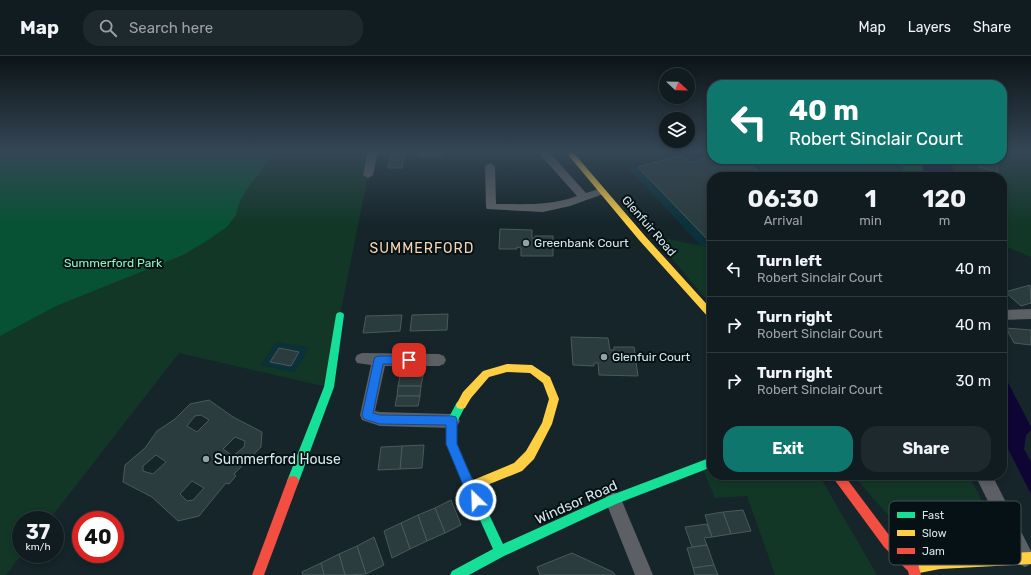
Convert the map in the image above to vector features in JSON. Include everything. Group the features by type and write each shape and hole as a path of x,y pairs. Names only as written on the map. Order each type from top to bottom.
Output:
{"street":[{"path":"490,175 491,207 542,208 566,204 602,191"},
{"path":"565,175 584,198"},
{"name":"Glenfuir Road","path":"589,175 707,310"},
{"path":"1007,315 1031,314"},
{"path":"258,575 329,387 340,315"},
{"path":"362,359 439,360"},
{"path":"379,360 368,415 380,419 452,421"},
{"path":"470,487 518,467 530,455 547,424 554,399 547,380 532,369 507,368 486,374 467,395 452,421 451,444 470,487 500,552"},
{"name":"Windsor Road","path":"456,575 500,552 613,500 707,464"},
{"path":"841,480 889,544"},
{"path":"986,480 997,501"},
{"path":"613,500 644,575"},
{"path":"1021,545 1028,558"},
{"path":"914,571 934,565"}],"shaded area":[{"path":"635,175 707,175 707,247 701,246"},
{"path":"276,342 309,348 295,372 261,365"},
{"path":"1007,381 1031,427 1031,430 1026,435 1024,449 1031,462 1031,494 1007,447"}],"green space":[{"name":"Summerford Park","path":"0,175 368,175 339,320 323,386 179,353 56,511 12,511 12,563 15,563 6,575 0,575","holes":["276,342 309,348 295,372 261,365"]},
{"path":"0,175 258,175 240,201 236,215 227,227 205,242 183,255 56,306 0,336"},
{"path":"1007,175 1031,175 1031,257 1007,247"},
{"path":"653,236 707,247 707,300"},
{"path":"707,471 707,479 704,472"},
{"path":"707,480 822,480 877,575 775,575 747,496 715,498"},
{"path":"857,480 971,480 981,501 889,501 889,516"}],"building":[{"path":"646,175 707,175 707,239"},
{"name":"Greenbank Court","path":"500,229 532,230 532,238 535,238 535,236 553,236 553,256 521,256 521,248 517,247 517,249 499,249"},
{"path":"1030,285 1031,303 1021,306 1007,294 1007,291"},
{"path":"448,314 447,330 410,331 412,315"},
{"path":"402,315 400,331 363,333 366,316"},
{"path":"1007,328 1031,330 1031,345 1014,343"},
{"name":"Glenfuir Court","path":"571,337 608,338 610,350 614,350 614,347 634,347 638,376 599,375 598,363 594,363 594,366 573,365"},
{"path":"279,348 299,352 291,366 270,362"},
{"path":"402,367 424,367 423,376 400,376"},
{"path":"400,376 423,376 421,386 398,386"},
{"path":"398,386 421,386 420,396 397,396"},
{"path":"397,396 420,396 418,406 395,406"},
{"name":"Summerford House","path":"209,400 233,417 262,432 261,447 234,474 236,476 229,484 226,483 199,516 178,521 152,497 123,482 125,465 145,448 157,431 175,419 190,404","holes":["201,415 209,420 197,432 187,426 195,416","235,437 245,441 244,447 233,456 223,449","156,455 166,462 153,474 143,471 143,466","192,481 204,488 193,500 187,501 180,494"]},
{"path":"424,445 422,468 400,469 402,446"},
{"path":"402,446 400,469 378,470 381,447"},
{"path":"451,500 461,525 445,533 435,508"},
{"path":"435,508 445,533 427,541 418,515"},
{"path":"743,510 751,531 731,534 723,512"},
{"path":"723,512 731,534 712,537 705,515"},
{"path":"418,515 427,541 410,549 401,523"},
{"path":"401,523 410,549 392,558 384,531"},
{"path":"707,524 712,537 704,538 707,545 692,547 685,527"},
{"path":"374,537 384,565 366,574 357,546"},
{"path":"707,545 714,565 693,568 687,548"},
{"path":"357,546 366,574 345,575 339,554"},
{"path":"572,553 613,572 615,575 540,575 537,567"},
{"path":"339,554 345,575 324,575 321,563"},
{"path":"321,563 324,575 303,575 302,572"},
{"path":"714,565 718,575 695,575 693,568"}],"traffic: fast":[{"path":"293,481 329,387 340,315"},
{"path":"461,405 452,421 451,444 500,552"},
{"path":"456,575 500,552 613,500 707,464"}],"traffic: slow":[{"path":"589,175 707,310"},
{"path":"461,405 467,395 486,374 507,368 532,369 547,380 554,399 547,424 530,455 518,467 470,487"},
{"path":"1021,559 1031,558"},
{"path":"914,568 930,565"}],"traffic: jam":[{"path":"841,480 889,544"},
{"path":"258,575 293,481"},
{"path":"911,565 914,568 915,575"}],"place":[{"name":"Greenbank Court","path":"526,243"},
{"name":"Glenfuir Court","path":"604,357"},
{"name":"Summerford House","path":"206,459"}],"district":[{"name":"SUMMERFORD","path":"422,248"}],"route":[{"path":"409,360 379,360 368,415 380,419 452,421 451,444 476,500"}]}
